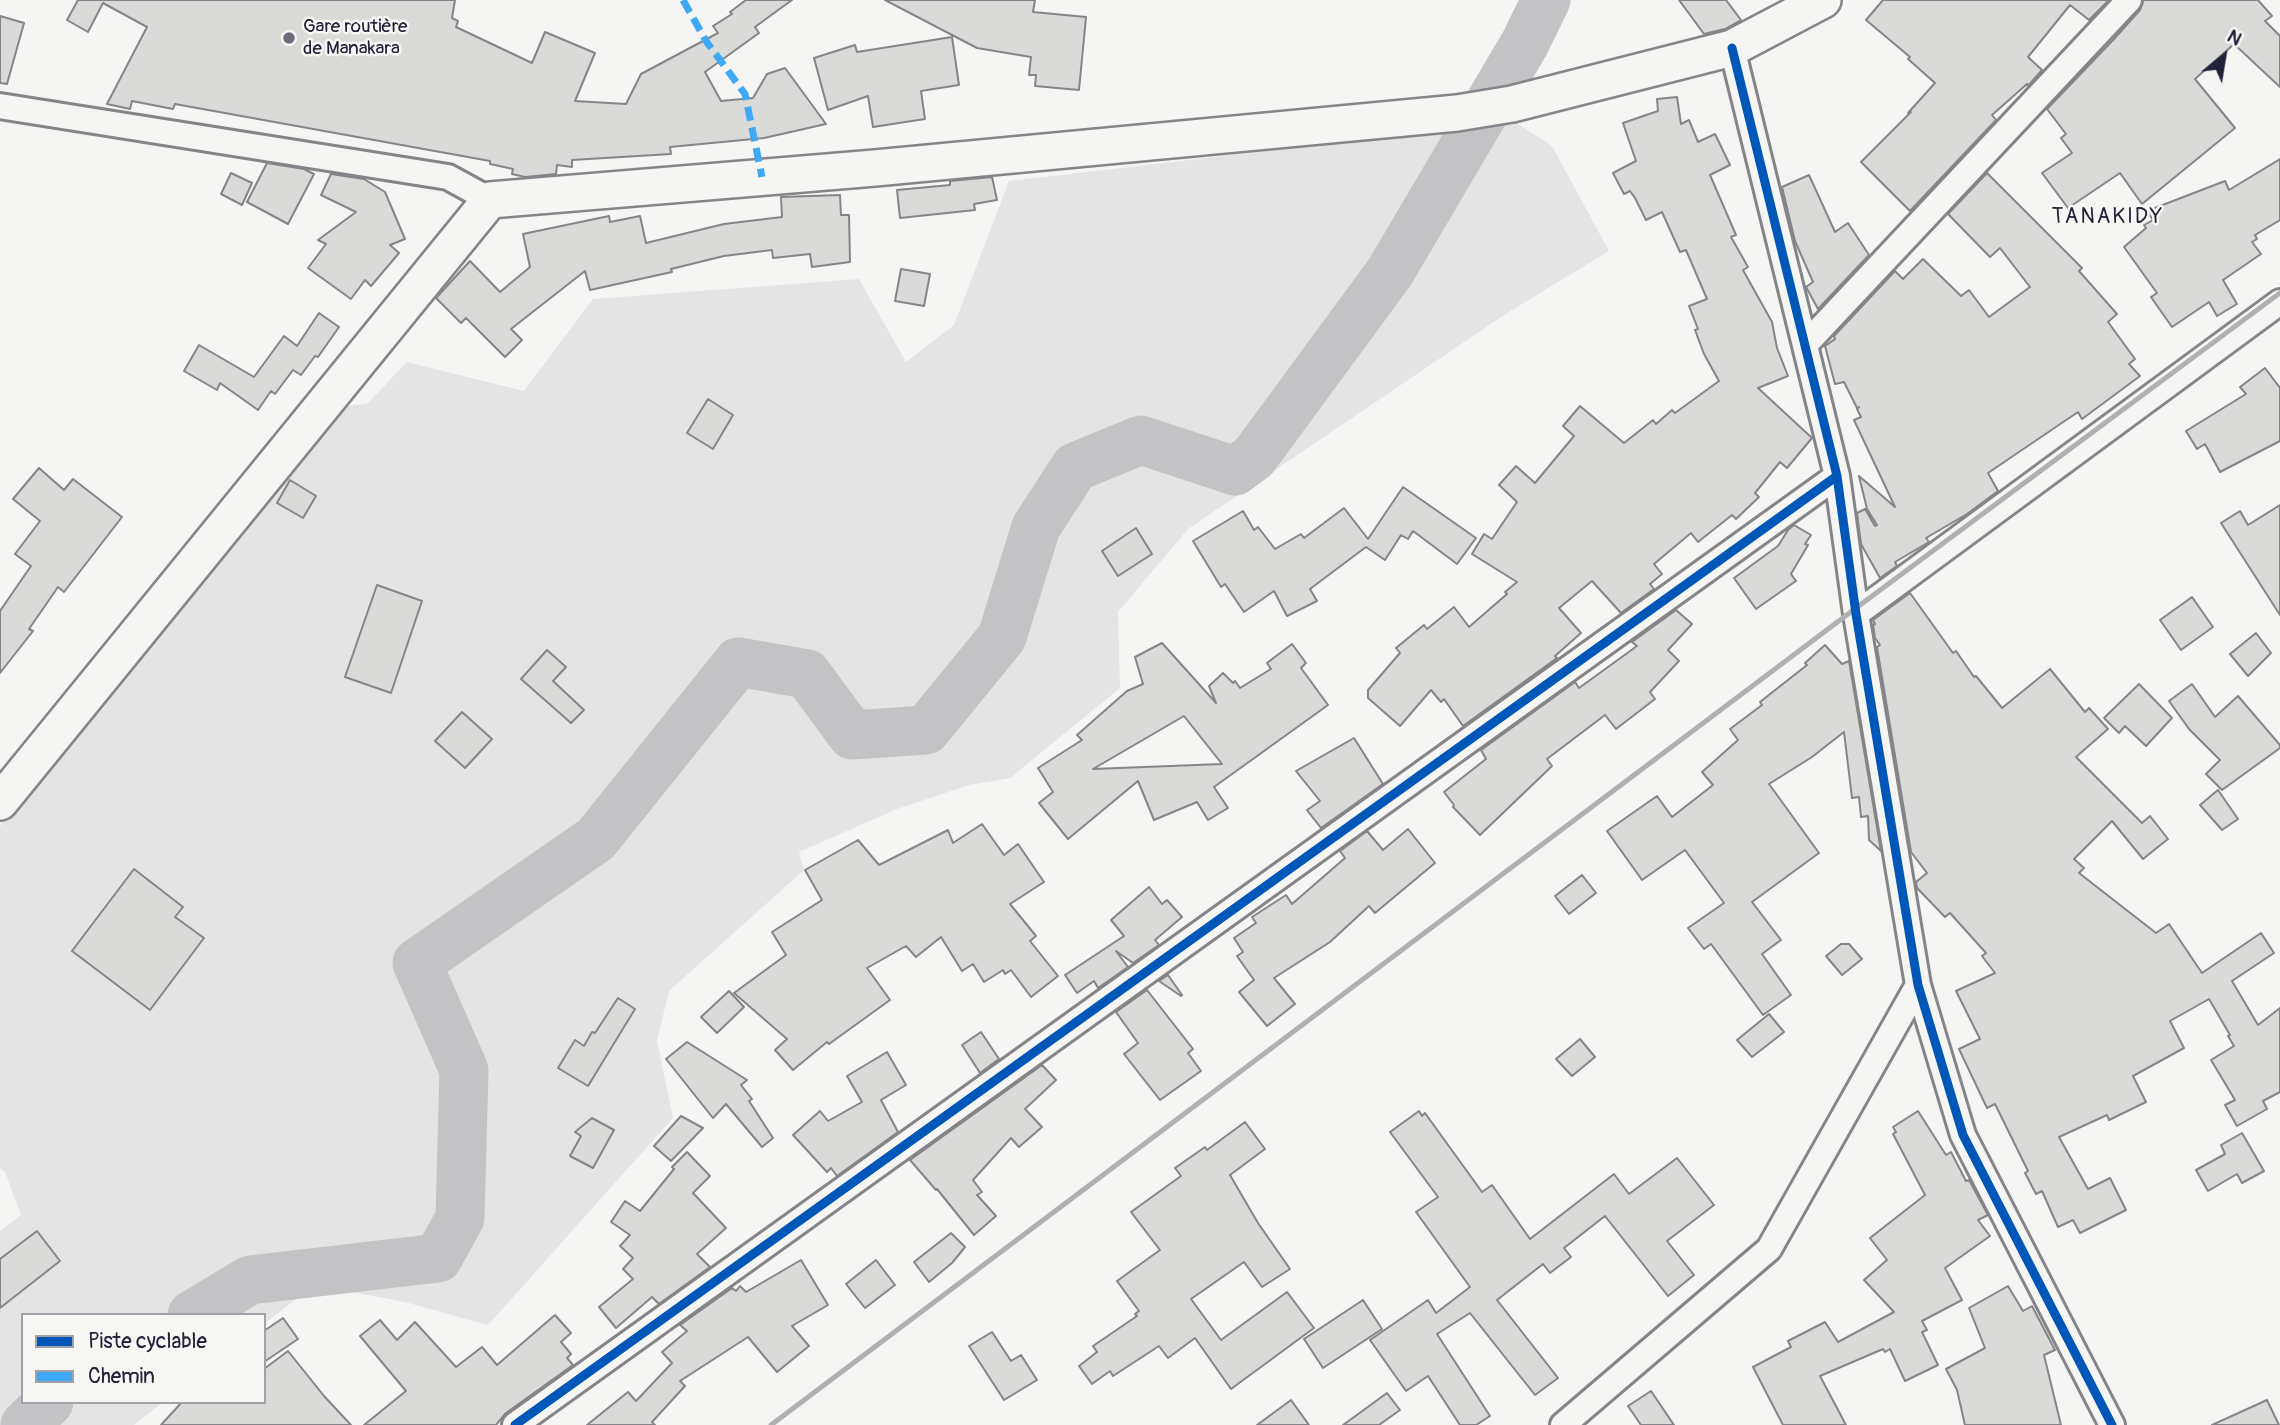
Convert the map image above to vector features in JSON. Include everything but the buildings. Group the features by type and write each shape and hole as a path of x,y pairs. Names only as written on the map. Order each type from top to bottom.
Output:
{"main road":[{"path":"0,802 490,200 875,168 1457,113 1512,104 1732,48 1823,0"}],"street":[{"path":"1805,345 2129,0"},
{"path":"1732,48 1837,476 1856,614 1918,985 1963,1135 2112,1425"},
{"path":"0,106 448,177 490,200"},
{"path":"1856,614 2280,302"},
{"path":"515,1425 1837,476"},
{"path":"1563,1425 1769,1249 1918,985"}],"shaded area":[{"path":"1515,122 1552,146 1609,251 1507,313 1188,529 1118,612 1120,688 1010,778 969,785 897,809 799,852 804,870 669,991 657,1041 673,1118 488,1325 405,1302 314,1285 266,1322 266,1313 21,1313 21,1404 160,1404 134,1425 0,1425 0,1231 21,1215 5,1172 0,1168 0,826 333,407 367,404 407,362 524,391 593,299 859,279 906,362 954,325 1009,181"}],"waterway":[{"path":"195,1313 250,1280 438,1258 460,1218 464,1070 417,963 596,839 738,662 807,674 852,735 926,730 1002,637 1036,527 1075,467 1141,440 1235,471 1254,457 1390,272 1525,43 1546,0"},
{"path":"25,1425 47,1404"}],"railway":[{"path":"771,1425 1856,608 2280,293"}],"marked path":[{"path":"683,0 706,41 745,94 762,177"}],"cycle path":[{"path":"1732,48 1837,476 1856,614 1918,985 1963,1135 2112,1425"},
{"path":"515,1425 1837,476"}],"place":[{"name":"Gare routière de Manakara","path":"289,38"}],"district":[{"name":"TANAKIDY","path":"2108,218"}]}
